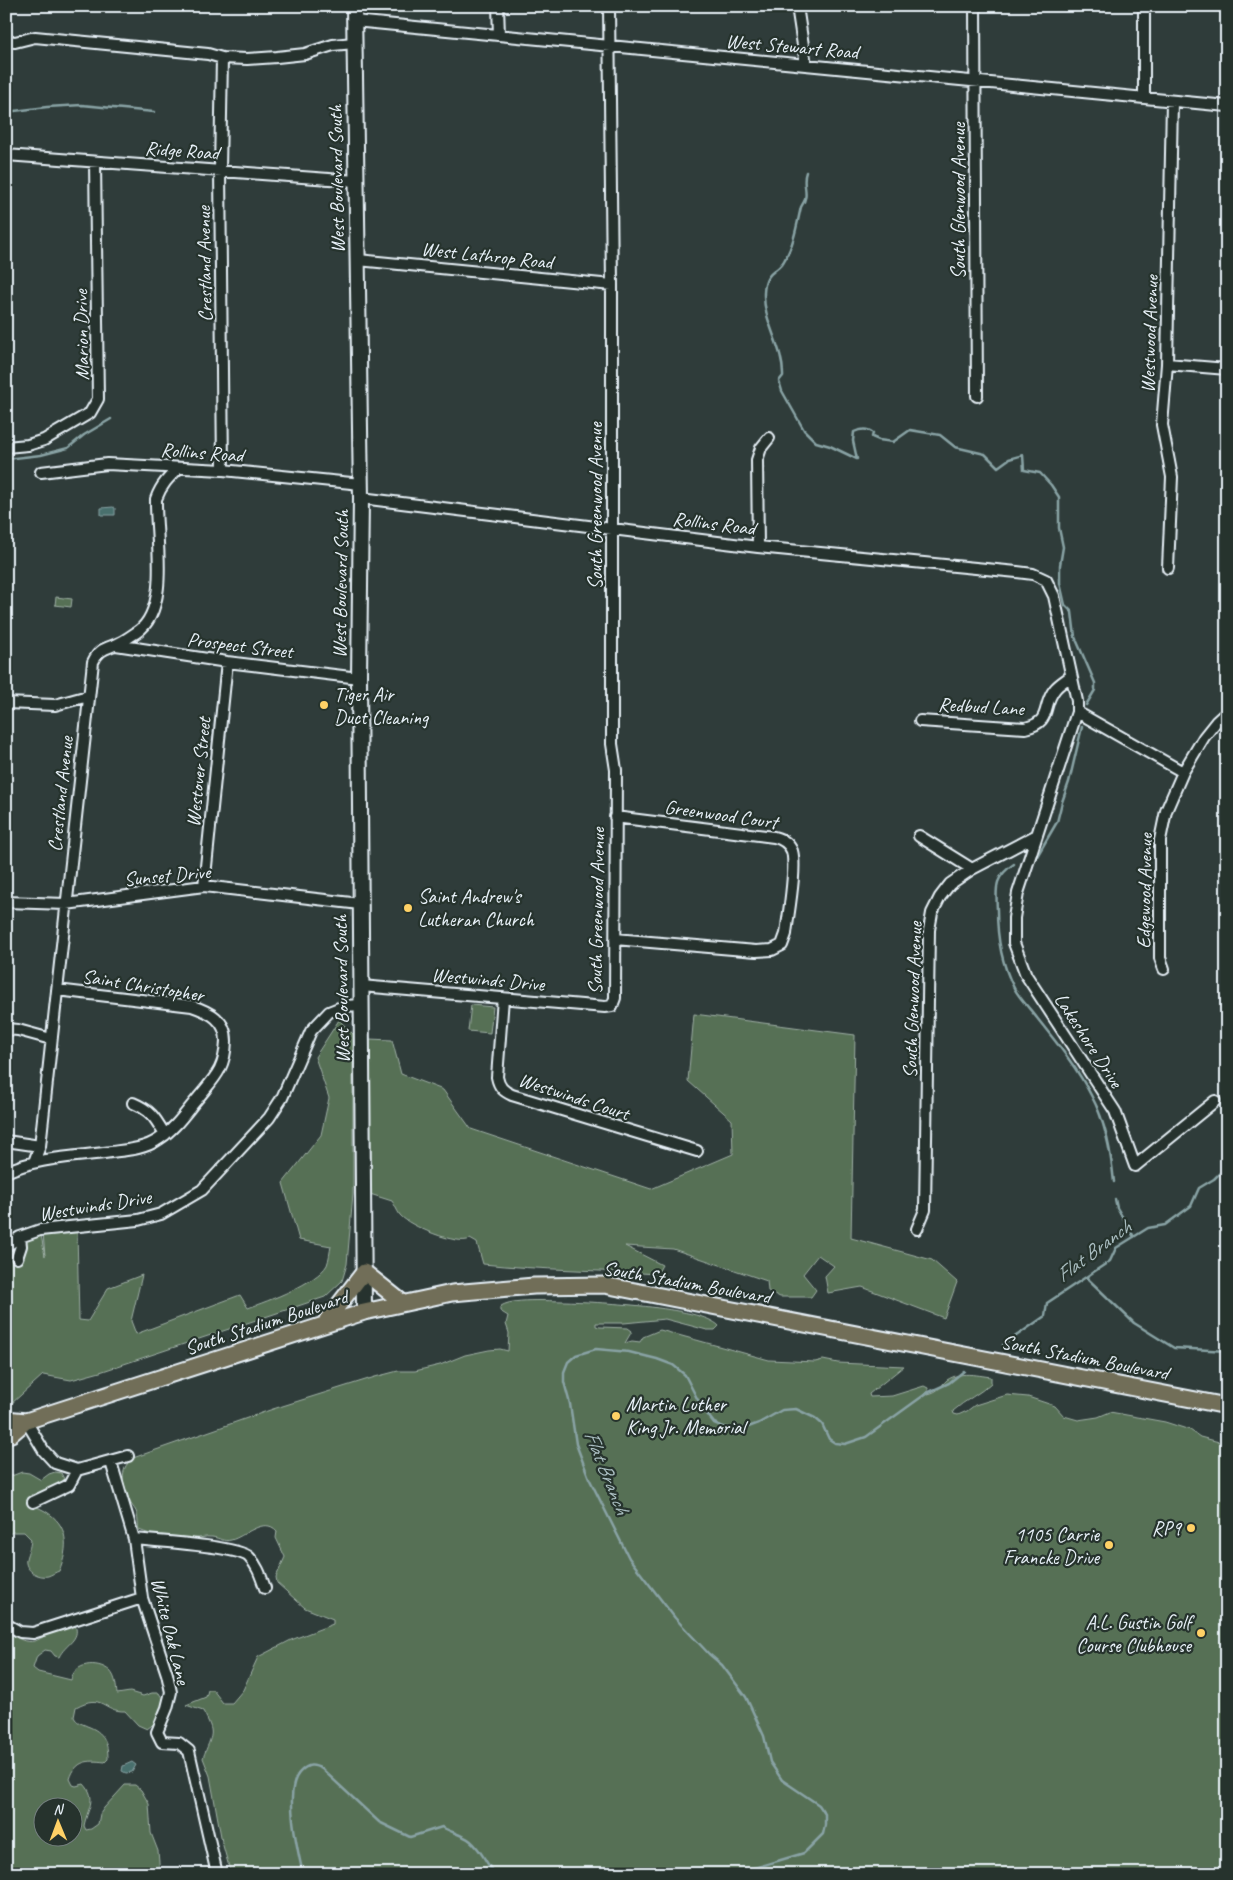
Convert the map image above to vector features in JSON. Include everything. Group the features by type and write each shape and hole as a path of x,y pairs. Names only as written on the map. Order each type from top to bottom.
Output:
{"main road":[{"name":"West Boulevard South","path":"354,6 361,484 359,678 364,1312"},
{"path":"326,1324 327,1320 364,1272 403,1303"},
{"name":"South Stadium Boulevard","path":"6,1436 26,1421 364,1312 452,1293 534,1286 604,1285 1227,1406"},
{"path":"6,1419 26,1421"}],"street":[{"path":"498,6 499,35"},
{"name":"South Greenwood Avenue","path":"610,6 613,528 612,744 616,770 615,998 612,1006"},
{"path":"797,6 806,64"},
{"name":"South Glenwood Avenue","path":"975,6 977,396"},
{"path":"1144,6 1144,98"},
{"name":"West Stewart Road","path":"354,21 1227,106"},
{"path":"6,41 15,42 35,37 208,54 222,58 247,59 306,54 333,45 354,44"},
{"name":"Crestland Avenue","path":"222,58 220,170 223,470"},
{"name":"Westwood Avenue","path":"1168,568 1172,476 1162,425 1167,364 1172,100"},
{"name":"Ridge Road","path":"6,155 356,181"},
{"name":"Marion Drive","path":"6,447 28,445 44,440 90,413 98,399 95,162"},
{"name":"West Lathrop Road","path":"358,260 612,285"},
{"path":"1167,364 1227,369"},
{"path":"758,547 757,460 761,448 769,438"},
{"name":"Rollins Road","path":"41,472 107,464 223,470 361,484"},
{"name":"Crestland Avenue","path":"34,1162 40,1146 88,696 94,662 97,653 103,648 116,645 141,629 154,610 158,590 156,499 159,490 179,468"},
{"name":"Rollins Road","path":"361,498 758,547 1033,574 1046,580 1054,596 1071,676"},
{"name":"Prospect Street","path":"116,645 226,662 359,678"},
{"name":"Westover Street","path":"204,886 226,662"},
{"path":"1037,835 1077,712 1077,701 1071,676"},
{"name":"Redbud Lane","path":"920,721 1026,728 1036,726 1045,718 1049,699 1055,688 1071,676"},
{"path":"6,703 55,705 88,696"},
{"path":"1077,712 1184,772"},
{"name":"Edgewood Avenue","path":"1164,969 1160,958 1160,840 1166,811 1184,772 1204,737 1227,712"},
{"name":"Greenwood Court","path":"615,939 756,951 772,950 782,945 786,934 794,864 792,849 784,840 774,836 616,816"},
{"name":"South Glenwood Avenue","path":"917,1229 925,1210 929,930 932,912 950,884 972,869 1037,835"},
{"name":"Lakeshore Drive","path":"1037,835 1018,893 1014,918 1014,943 1026,975 1115,1111 1135,1166 1215,1101"},
{"path":"919,836 972,869"},
{"name":"Sunset Drive","path":"6,902 66,904 204,886 360,904"},
{"name":"Westwinds Drive","path":"361,986 604,1007 612,1006"},
{"name":"Saint Christopher","path":"6,1172 34,1162 138,1148 157,1141 174,1127 220,1070 225,1056 225,1029 220,1021 212,1014 192,1006 57,990"},
{"name":"Westwinds Court","path":"503,998 497,1077 503,1091 512,1096 698,1151"},
{"name":"Westwinds Drive","path":"6,1246 20,1237 40,1230 138,1220 161,1214 202,1190 269,1118 282,1098 311,1031 329,1012 344,1006 361,1005"},
{"path":"6,1029 18,1030 51,1039"},
{"path":"133,1104 146,1108 165,1135"},
{"path":"6,1141 40,1146"},
{"path":"17,1258 21,1246 20,1237"},
{"path":"26,1421 44,1451 55,1464 77,1470 128,1456"},
{"name":"White Oak Lane","path":"111,1462 134,1539 142,1598 171,1692 167,1708 157,1732 162,1742 179,1743 190,1751 217,1874"},
{"path":"33,1502 70,1485 77,1470"},
{"path":"134,1539 230,1550 248,1556 258,1568 265,1588"},
{"path":"6,1624 20,1632 33,1633 142,1598"}],"green space":[{"path":"56,597 72,599 71,607 55,605"},
{"path":"471,1005 493,1007 490,1033 468,1031"},
{"path":"694,1014 855,1035 851,1238 932,1260 957,1282 944,1318 862,1287 828,1293 825,1276 834,1266 818,1255 803,1274 816,1290 811,1297 780,1297 768,1291 767,1281 673,1249 625,1246 662,1265 657,1274 526,1268 483,1264 477,1243 470,1239 455,1240 423,1229 400,1215 392,1201 370,1194 369,1039 392,1040 401,1074 443,1090 471,1129 651,1189 733,1154 732,1120 688,1081"},
{"path":"339,1020 353,1034 353,1194 347,1264 342,1281 325,1297 100,1372 71,1380 43,1375 11,1404 6,1405 6,1246 40,1230 45,1256 43,1233 77,1230 79,1320 88,1321 108,1288 142,1275 131,1321 136,1334 240,1295 248,1308 291,1291 322,1272 327,1265 331,1246 299,1240 283,1183 321,1135 329,1098 315,1057"},
{"path":"521,1301 564,1301 645,1306 691,1314 708,1319 719,1326 715,1330 707,1330 665,1319 624,1323 596,1323 596,1326 600,1327 628,1328 632,1331 625,1343 632,1341 640,1342 643,1337 660,1330 769,1360 815,1362 823,1360 838,1363 904,1366 869,1394 870,1397 892,1396 924,1386 928,1388 928,1394 937,1390 952,1377 968,1374 979,1375 991,1377 991,1383 953,1411 954,1414 958,1415 975,1405 1007,1395 1028,1397 1055,1406 1064,1416 1078,1420 1098,1417 1110,1412 1165,1422 1190,1430 1200,1437 1227,1443 1227,1874 231,1874 222,1842 210,1776 203,1758 211,1734 210,1725 203,1711 186,1705 206,1697 208,1690 213,1690 223,1703 232,1703 243,1690 258,1657 291,1640 333,1624 333,1619 305,1608 277,1583 276,1577 285,1557 276,1538 277,1531 272,1527 260,1526 228,1540 215,1537 170,1539 139,1530 137,1513 131,1504 124,1486 123,1474 125,1468 133,1458 273,1409 375,1377 398,1371 415,1371 440,1365 465,1355 489,1350 500,1349 508,1351 509,1333 506,1324 508,1316 500,1311 500,1307 512,1302"},
{"path":"22,1472 29,1473 41,1480 49,1474 61,1473 64,1479 60,1485 28,1501 53,1517 59,1523 65,1537 64,1553 59,1571 48,1576 40,1576 27,1567 26,1559 31,1539 24,1532 13,1532 6,1535 6,1478"},
{"path":"66,1625 75,1625 76,1635 59,1657 55,1656 51,1651 45,1650 37,1656 33,1668 38,1672 71,1680 73,1674 81,1667 99,1665 112,1673 117,1694 130,1692 143,1696 159,1693 164,1701 156,1720 147,1729 138,1725 125,1711 112,1709 98,1702 92,1701 76,1707 74,1717 76,1721 93,1728 104,1738 108,1759 105,1762 88,1761 79,1765 70,1779 73,1785 84,1784 90,1795 91,1799 84,1826 86,1830 98,1824 100,1814 104,1808 125,1785 135,1785 141,1790 149,1804 151,1833 158,1851 160,1874 6,1874 6,1630 25,1641 38,1640"}],"water":[{"path":"101,508 115,508 115,515 101,515"},
{"path":"132,1762 136,1765 132,1772 126,1773 122,1771 123,1766"}],"waterway":[{"path":"6,112 82,105 154,112"},
{"path":"806,172 806,194 791,247 782,264 769,276 764,293 767,314 780,355 783,376 779,381 782,391 804,430 816,442 830,446 857,459 853,441 854,432 864,429 873,433 872,437 893,442 910,430 940,435 955,447 985,454 998,467 1009,459 1023,455 1024,470 1040,473 1059,497 1059,528 1063,547 1060,583 1065,605 1072,612 1075,637 1095,683 1095,690 1086,705"},
{"path":"6,459 41,455 68,448 84,435 111,419"},
{"path":"1036,858 1057,822 1082,727"},
{"path":"1014,864 1000,878 997,889 998,930 1006,970 1016,992 1067,1056 1092,1097 1101,1117 1107,1138 1114,1182"},
{"name":"Flat Branch","path":"1003,1345 1045,1316 1047,1303 1110,1261 1116,1248 1148,1228 1165,1225 1191,1206 1199,1188 1214,1179 1227,1166"},
{"path":"1115,1199 1117,1208 1134,1237"},
{"path":"1087,1278 1134,1323 1174,1348 1227,1351"},
{"name":"Flat Branch","path":"734,1874 804,1853 823,1834 825,1814 819,1805 782,1780 770,1762 764,1736 746,1697 722,1665 675,1618 629,1558 589,1478 576,1444 570,1404 564,1382 564,1372 568,1362 576,1355 596,1349 629,1352 657,1359 673,1365 685,1375 701,1406 714,1423 731,1430 743,1429 759,1423 782,1410 796,1409 815,1418 822,1424 829,1439 835,1443 845,1444 866,1437 927,1393 949,1383 964,1371"},
{"name":"Flat Branch","path":"303,1874 293,1820 293,1791 295,1779 301,1771 311,1766 322,1769 379,1822 410,1837 442,1827 469,1840 481,1853 494,1874"}],"place":[{"name":"Tiger Air Duct Cleaning","path":"324,705"},
{"name":"Saint Andrew's Lutheran Church","path":"408,908"},
{"name":"Martin Luther King Jr. Memorial","path":"616,1416"},
{"name":"RP9","path":"1191,1528"},
{"name":"1105 Carrie Francke Drive","path":"1109,1545"},
{"name":"A.L. Gustin Golf Course Clubhouse","path":"1201,1633"}]}
